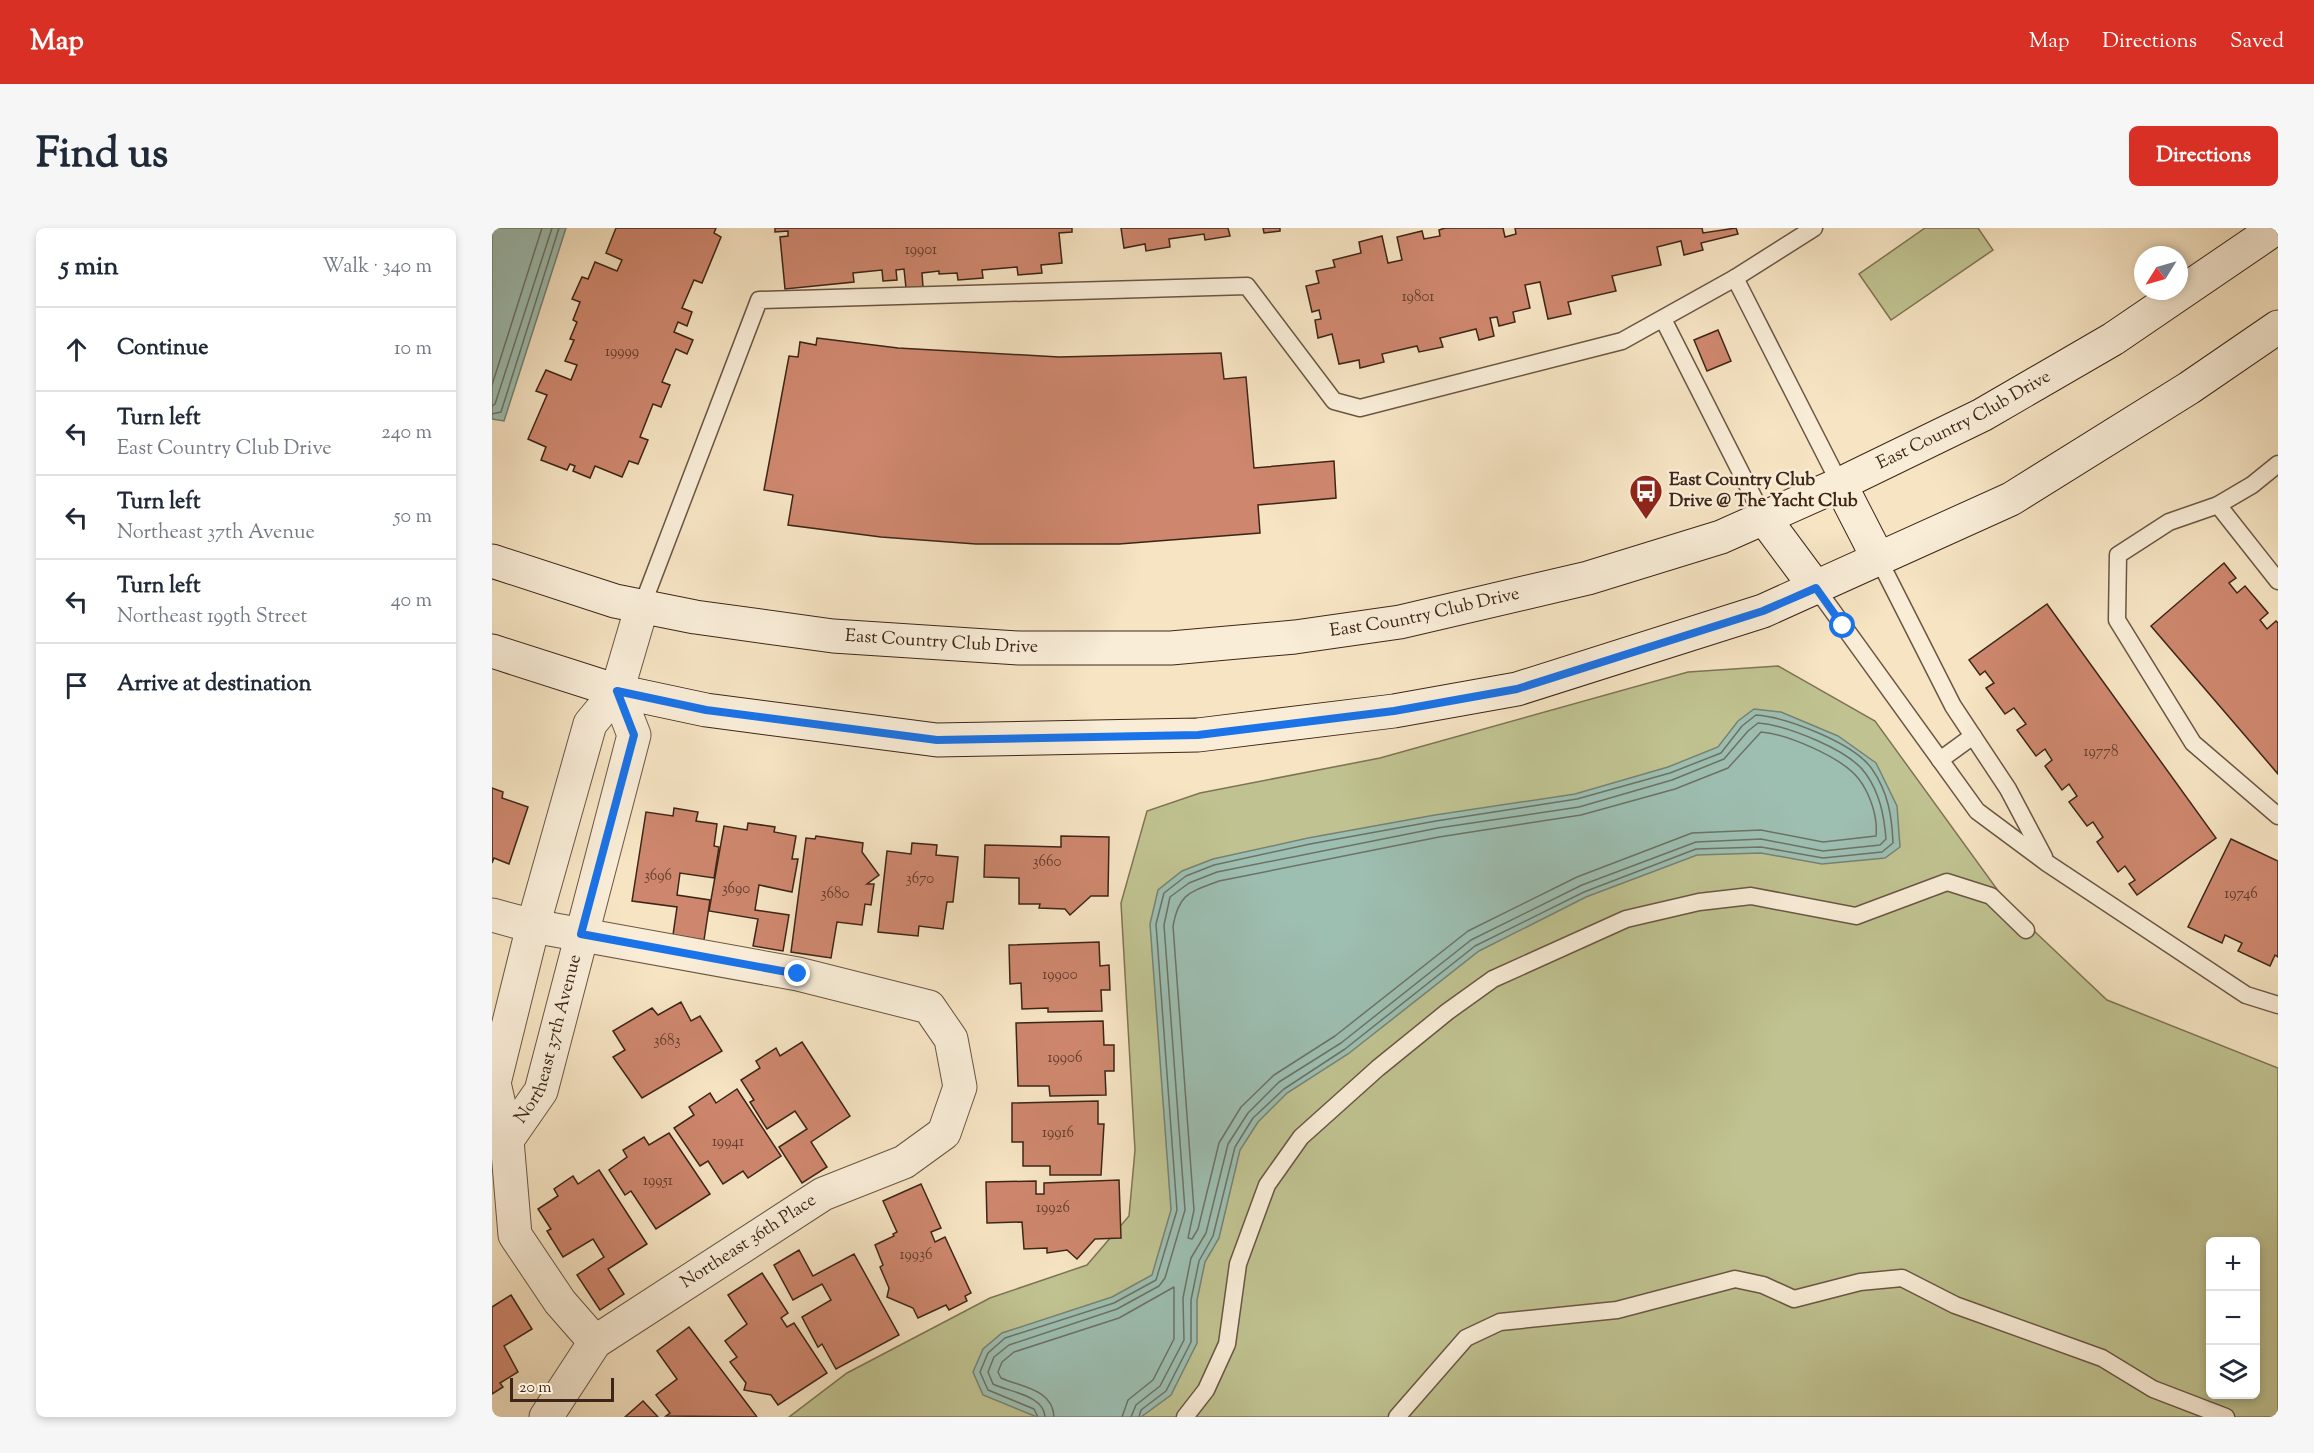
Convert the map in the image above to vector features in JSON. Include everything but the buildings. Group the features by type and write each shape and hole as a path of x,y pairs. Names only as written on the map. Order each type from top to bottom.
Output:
{"street":[{"name":"East Country Club Drive","path":"492,561 615,601 695,617 833,636 1019,648 1171,648 1295,637 1400,622 1588,578 1721,537 1840,484 1982,415 2113,339 2277,228"},
{"path":"492,651 617,691 706,710 937,740 1198,735 1394,711 1517,689 1763,611 2011,499 2189,388 2278,327"},
{"path":"1840,484 1879,560"},
{"path":"1764,518 1816,588"},
{"name":"Northeast 37th Avenue","path":"595,1342 560,1302 515,1235 507,1140 494,1083 533,926 590,724 617,691 642,606"},
{"name":"Northeast 37th Avenue","path":"507,1140 541,1091 634,735 617,691"},
{"path":"492,915 533,926 581,934"},
{"name":"Northeast 36th Place","path":"546,1417 595,1342 824,1194 904,1162 944,1132 960,1087 951,1039 929,1007 798,974 581,934"}],"lane":[{"path":"642,606 759,300 1247,286 1334,401 1360,408 1622,341 1735,278 1814,228"},
{"path":"1735,278 1840,484"},
{"path":"1663,319 1764,518"},
{"path":"2278,464 2252,485 2218,505 2169,522 2118,555 2117,620 2193,742 2278,816"},
{"path":"2218,505 2278,581"},
{"path":"1879,560 1953,706 2008,789 2047,863"},
{"path":"1816,588 1977,811 2047,863 2246,995 2278,1005"},
{"path":"1940,760 1973,736"},
{"path":"1185,1417 1206,1390 1227,1344 1238,1264 1267,1185 1273,1175 1301,1137 1352,1091 1448,1012 1494,979 1626,919 1699,902 1751,896 1856,916 1947,882 1991,896 2026,930"},
{"path":"1397,1417 1466,1338 1500,1322 1617,1310 1735,1279 1763,1286 1794,1299 1860,1282 1902,1278 1955,1305 2102,1358 2153,1389 2226,1417"}],"green space":[{"path":"1925,228 1978,228 1993,250 1891,320 1859,274"},
{"path":"1778,666 1875,721 2012,910 2107,1000 2278,1068 2278,1417 789,1417 847,1373 990,1298 1087,1265 1129,1216 1135,1150 1121,903 1147,811 1200,793 1380,758 1688,672"}],"water":[{"path":"492,228 566,228 504,421 492,419"},
{"path":"1754,709 1781,712 1838,736 1876,763 1897,806 1900,847 1885,858 1822,864 1761,853 1697,855 1586,897 1479,951 1348,1054 1287,1093 1258,1122 1240,1150 1219,1238 1205,1262 1197,1300 1197,1343 1171,1395 1141,1417 1037,1417 983,1395 973,1372 983,1349 1002,1333 1112,1297 1152,1275 1171,1210 1150,924 1158,890 1182,871 1213,859 1308,838 1435,815 1575,794 1668,767 1718,747 1738,721"}],"place":[{"name":"East Country Club Drive @ The Yacht Club","path":"1646,520"}],"route":[{"path":"798,974 581,934 634,735 617,691 706,710 937,740 1198,735 1394,711 1517,689 1657,647 1763,611 1816,588 1843,626"}]}
